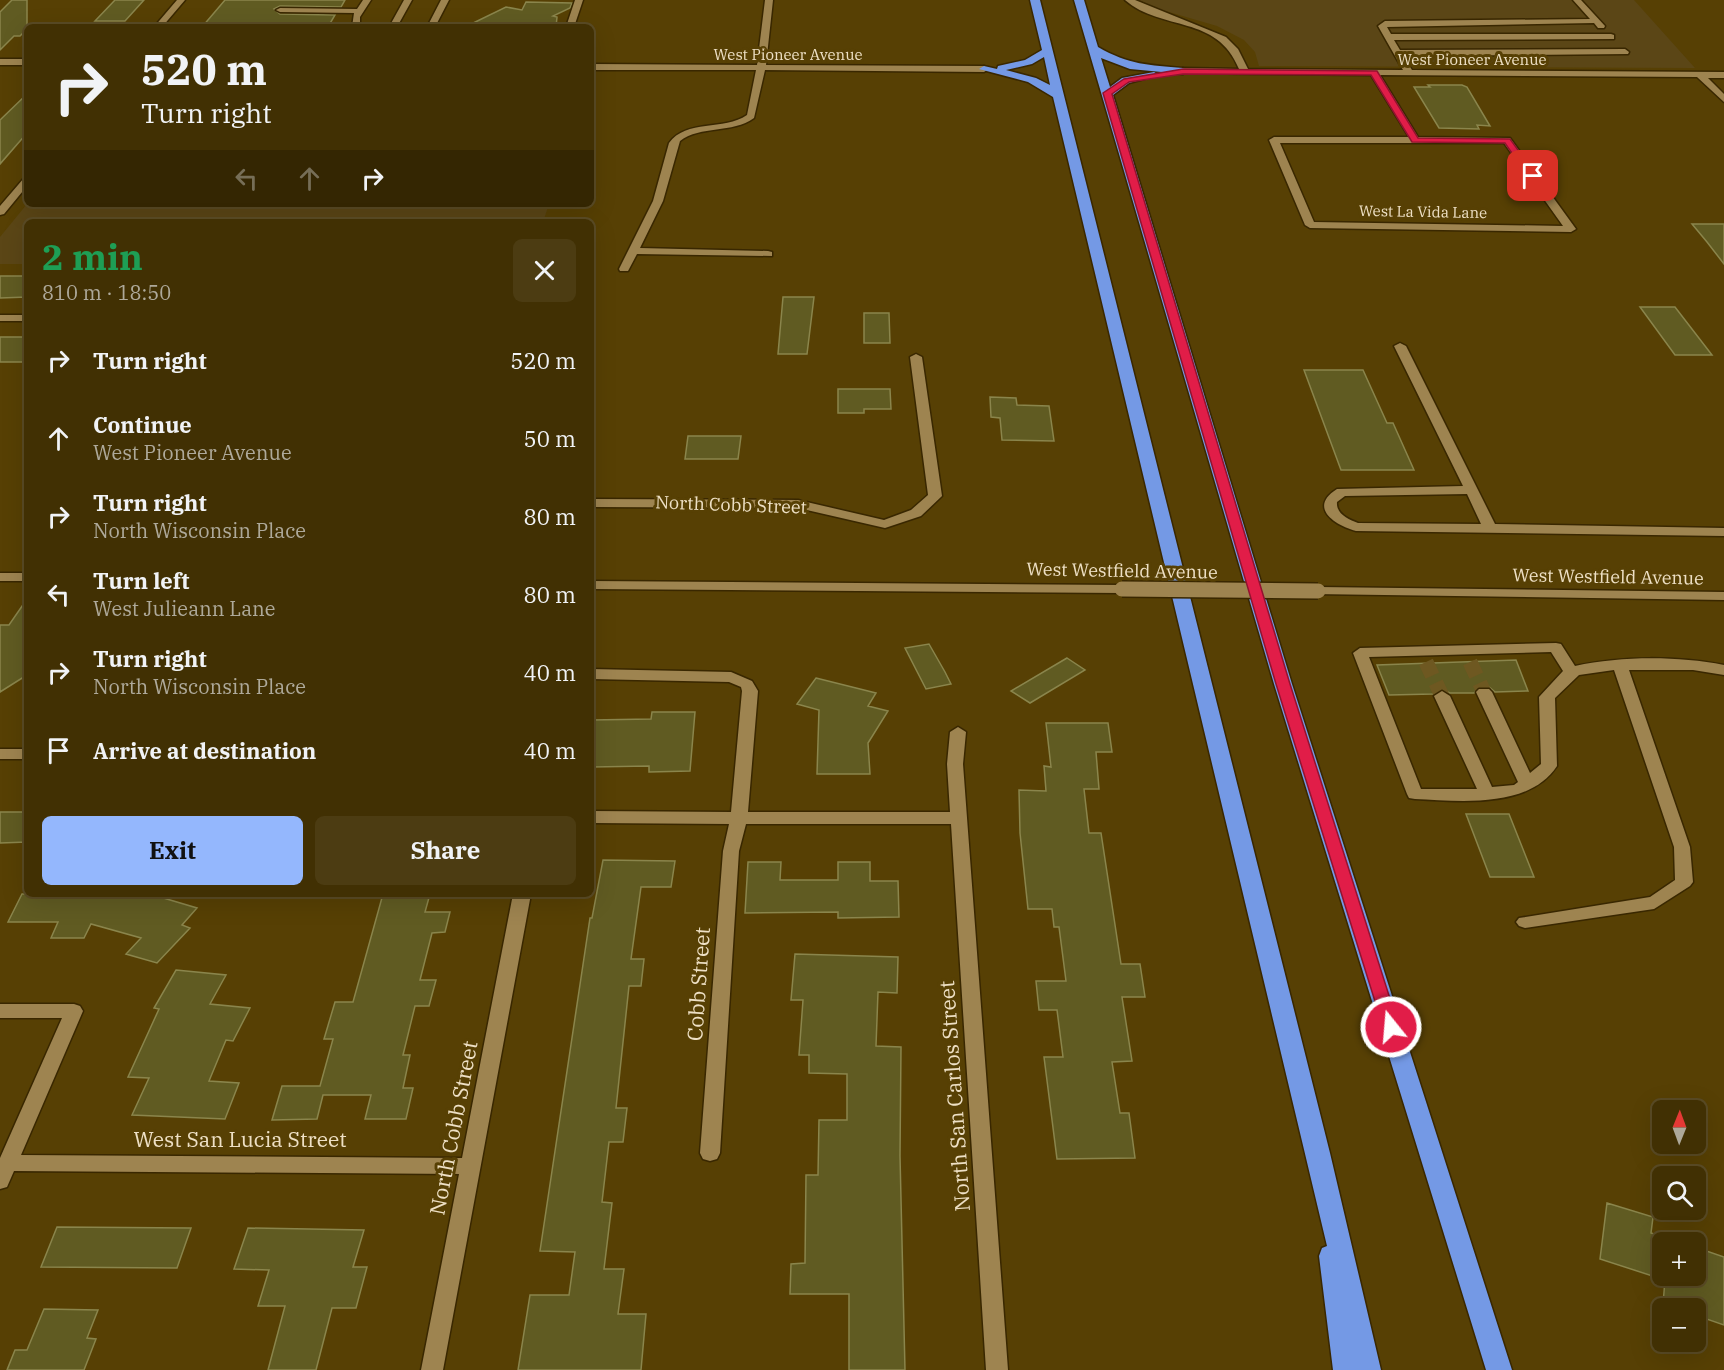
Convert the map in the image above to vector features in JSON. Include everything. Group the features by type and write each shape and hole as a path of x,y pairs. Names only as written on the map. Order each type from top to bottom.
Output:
{"highway":[{"path":"1035,0 1318,1153 1368,1370"},
{"path":"1079,0 1283,684 1499,1370"},
{"path":"1094,49 1114,61 1130,66 1183,71"},
{"path":"984,69 1020,64 1047,51"},
{"path":"984,69 1028,77 1048,86 1058,95"},
{"path":"1107,93 1126,80 1183,71"},
{"path":"1318,1153 1346,1370"}],"street":[{"path":"161,24 181,0"},
{"path":"356,24 356,17 367,0"},
{"path":"395,24 408,0"},
{"path":"432,24 445,0"},
{"path":"571,24 579,0"},
{"path":"624,269 666,180 674,141 679,136 747,120 751,116 761,68 769,0"},
{"path":"1129,0 1153,13 1225,40 1237,53 1245,72"},
{"path":"1398,53 1628,56 1577,0"},
{"path":"280,10 360,11"},
{"path":"1409,73 1382,26 1399,22 1597,21"},
{"path":"1389,38 1611,37"},
{"path":"0,62 24,62"},
{"name":"West Pioneer Avenue","path":"594,67 984,69"},
{"name":"West Pioneer Avenue","path":"1183,71 1374,73 1641,71 1724,75"},
{"path":"1374,73 1415,140"},
{"path":"1700,75 1724,99"},
{"name":"West La Vida Lane","path":"1274,140 1415,140 1507,141 1571,229 1310,225 1274,140"},
{"path":"0,212 24,184"},
{"path":"633,251 768,254"},
{"path":"0,318 24,318"},
{"path":"1400,346 1490,528"},
{"name":"North Cobb Street","path":"594,503 798,504 885,524 916,513 931,502 935,496 916,357"},
{"path":"1472,490 1342,492 1334,495 1330,501 1339,520 1356,527 1724,532"},
{"path":"0,577 24,577"},
{"name":"West Westfield Avenue","path":"594,585 1724,596"},
{"path":"1571,672 1556,647 1467,656 1424,657 1360,653 1415,794 1463,796 1518,790 1549,766 1547,697 1571,672 1599,666 1720,668"},
{"path":"1525,922 1654,903 1684,882 1682,847 1620,666"},
{"path":"594,674 730,677 747,684 750,691 739,818"},
{"path":"1484,692 1527,783"},
{"path":"1442,696 1486,792"},
{"name":"North San Carlos Street","path":"958,732 954,764 997,1370"},
{"path":"0,754 24,754"},
{"path":"594,817 958,818"},
{"name":"Cobb Street","path":"710,1154 731,850 739,818"},
{"name":"North Cobb Street","path":"432,1370 521,897"},
{"path":"0,1011 74,1011 0,1181"},
{"name":"West San Lucia Street","path":"8,1163 471,1166"}],"shaded area":[{"path":"1139,0 1634,0 1695,68 1259,66 1255,52 1244,40 1217,26 1162,10"},
{"path":"25,207 548,207 544,219 24,219 24,264 0,264 0,237"}],"building":[{"path":"12,0 27,0 27,24 24,24 24,32 20,36 14,36 0,50 0,12"},
{"path":"115,0 144,0 125,21 95,21"},
{"path":"225,0 345,0 341,7 280,6 274,9 280,14 335,15 330,24 205,24"},
{"path":"526,2 572,3 570,8 553,16 557,17 556,24 471,24 506,7 522,10"},
{"path":"1428,85 1467,87 1490,126 1477,125 1479,129 1439,128 1414,87 1430,87"},
{"path":"24,97 24,136 0,164 0,120"},
{"path":"1692,224 1724,224 1724,264 1707,242"},
{"path":"0,276 24,276 24,297 0,298"},
{"path":"783,297 814,297 807,354 778,354"},
{"path":"1640,307 1675,307 1712,355 1675,355"},
{"path":"864,313 889,313 890,343 864,343"},
{"path":"0,337 24,337 24,362 0,362"},
{"path":"1304,370 1363,370 1387,423 1393,423 1414,470 1341,470"},
{"path":"838,389 890,389 891,409 864,409 864,413 838,413"},
{"path":"990,397 1016,398 1017,405 1049,406 1054,441 1002,440 1000,418 991,417"},
{"path":"688,436 741,436 738,459 685,459"},
{"path":"24,603 24,677 0,692 0,625 9,625"},
{"path":"929,644 951,684 926,689 905,648"},
{"path":"1067,658 1085,670 1030,703 1011,691"},
{"path":"1516,660 1528,691 1495,692 1489,687 1479,687 1474,693 1450,693 1441,689 1433,694 1389,695 1377,665"},
{"path":"816,678 876,693 868,706 888,711 868,743 870,774 817,774 819,710 797,704"},
{"path":"652,712 695,712 690,771 649,772 649,766 594,767 594,720 651,719"},
{"path":"1046,723 1108,723 1112,752 1096,752 1099,789 1084,789 1089,833 1101,833 1121,964 1140,964 1145,997 1122,997 1132,1061 1112,1062 1120,1113 1129,1113 1135,1158 1057,1159 1044,1057 1063,1057 1057,1010 1039,1010 1036,981 1066,981 1059,927 1054,927 1052,909 1028,909 1020,833 1019,790 1046,791 1044,766 1051,767"},
{"path":"0,812 24,812 24,842 0,843"},
{"path":"1466,814 1509,814 1534,877 1490,877"},
{"path":"603,860 675,861 671,887 641,887 631,959 644,959 641,986 629,986 616,1108 627,1108 623,1142 609,1142 602,1202 612,1203 604,1269 624,1269 618,1314 646,1314 641,1370 518,1370 530,1295 569,1295 575,1252 540,1251 590,918 592,918"},
{"path":"748,862 781,862 780,880 838,880 838,862 870,862 870,881 898,881 899,917 838,918 838,912 745,913"},
{"path":"22,894 24,897 160,897 197,908 182,925 190,928 157,963 126,954 141,938 91,924 84,938 51,938 58,922 8,922"},
{"path":"382,897 429,897 425,912 450,912 445,932 432,933 420,980 436,980 429,1006 415,1006 403,1055 410,1055 403,1088 413,1088 406,1119 365,1119 371,1095 323,1095 317,1119 272,1120 282,1086 320,1086 333,1039 324,1039 335,1002 353,1002"},
{"path":"795,954 898,957 897,993 878,992 876,1046 901,1047 900,1156 905,1370 849,1370 849,1294 790,1294 791,1264 805,1263 806,1175 818,1175 819,1120 847,1120 847,1074 809,1073 809,1055 799,1055 803,1000 791,1000"},
{"path":"176,970 226,975 210,1004 250,1008 233,1041 226,1040 209,1081 239,1083 225,1119 132,1115 149,1078 128,1077 159,1009 154,1008"},
{"path":"1607,1203 1652,1217 1652,1276 1600,1259"},
{"path":"57,1227 191,1228 177,1268 41,1267"},
{"path":"248,1228 364,1230 353,1267 367,1267 356,1308 332,1308 316,1370 268,1370 285,1306 258,1306 269,1270 234,1269"},
{"path":"1706,1251 1724,1257 1724,1325 1706,1319 1706,1298 1664,1298 1664,1286 1706,1286"},
{"path":"44,1309 98,1310 87,1338 96,1339 84,1370 7,1370 15,1350 27,1350"}],"tunnel":[{"path":"1426,662 1442,696"},
{"path":"1470,662 1484,692"}],"route":[{"path":"1391,1027 1283,684 1107,93 1126,80 1183,71 1374,73 1415,140 1507,141 1533,176"}]}
